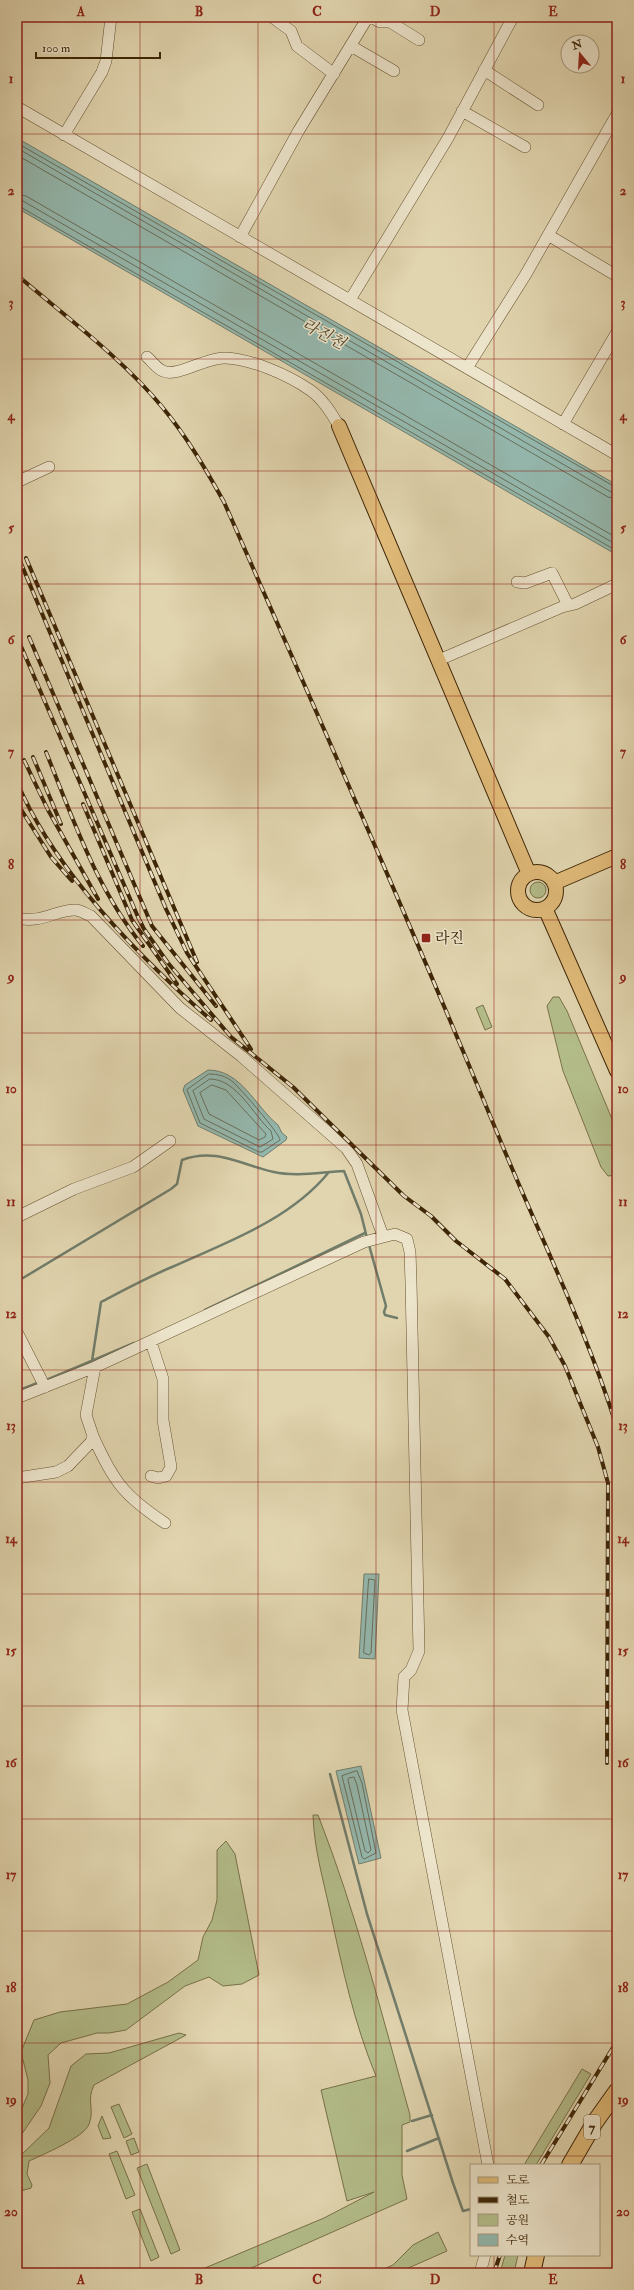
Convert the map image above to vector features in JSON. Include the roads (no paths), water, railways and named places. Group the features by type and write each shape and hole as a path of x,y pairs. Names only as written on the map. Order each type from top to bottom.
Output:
{"highway":[{"name":"7","path":"571,2164 598,2116 617,2091"},
{"path":"532,2273 536,2256"}],"main road":[{"path":"339,426 529,874"},
{"path":"554,883 617,856"},
{"path":"544,873 554,883 555,897 545,908 531,908 520,899 520,884 529,874 544,873"},
{"path":"545,908 617,1071"}],"street":[{"path":"64,135 102,72 106,61 111,17"},
{"path":"272,17 291,32 297,46 334,74"},
{"path":"240,237 296,137 368,17"},
{"path":"372,17 380,22 390,22 419,40"},
{"path":"350,300 448,138 513,17"},
{"path":"351,46 394,71"},
{"path":"484,70 538,105"},
{"path":"17,107 617,455"},
{"path":"462,111 525,147"},
{"path":"467,368 548,235 617,114"},
{"path":"548,235 617,276"},
{"path":"563,424 617,332"},
{"path":"147,357 162,371 170,373 201,362 224,358 258,364 311,391 328,408 339,426"},
{"path":"17,482 49,467"},
{"path":"517,582 525,583 552,573 568,605"},
{"path":"439,660 568,605 575,604 617,584"},
{"path":"17,918 46,918 75,910 91,916 180,1008 241,1056 346,1148 365,1184 384,1236"},
{"path":"17,1216 74,1189 133,1167 170,1141"},
{"path":"17,1398 95,1367 151,1342 302,1269 364,1242 395,1234 407,1239 410,1252 411,1282 419,1651 410,1670 404,1677 402,1710 488,2164"},
{"path":"17,1332 45,1387"},
{"path":"151,1342 163,1379 163,1420 171,1467 166,1476 158,1478 151,1476"},
{"path":"95,1367 86,1415 93,1436 109,1472 125,1492 165,1523"},
{"path":"17,1478 56,1472 68,1466 91,1442 93,1436"},
{"path":"480,2273 485,2256"}],"water":[{"name":"라진천","path":"17,138 617,485 617,555 17,208"},
{"path":"208,1070 220,1072 239,1082 278,1125 282,1133 287,1137 286,1140 263,1157 198,1126 183,1090 185,1085"},
{"path":"364,1574 379,1574 375,1659 359,1658"},
{"path":"361,1766 381,1858 359,1864 336,1771"}],"waterway":[{"path":"23,1278 171,1189 177,1184 182,1160 194,1156 206,1155 228,1158 262,1169 291,1174 344,1171 361,1214 367,1238"},
{"path":"92,1361 101,1302 154,1275 236,1239 277,1217 296,1204 329,1172"},
{"path":"205,1310 365,1233"},
{"path":"369,1245 386,1306 384,1312 385,1315 397,1318"},
{"path":"44,1381 134,1343"},
{"path":"17,1391 40,1382"},
{"path":"330,1774 367,1914 453,2183 463,2211 470,2209"},
{"path":"412,2121 432,2115"},
{"path":"407,2151 439,2138"}],"railway":[{"path":"17,275 93,338 147,390 172,419 188,442 224,502 400,904 578,1321 617,1428"},
{"path":"26,558 197,962"},
{"path":"20,561 166,909 187,953 251,1049"},
{"path":"17,637 138,917 144,929 168,963 231,1037 293,1087 404,1196 431,1216 456,1241 505,1279 549,1337 565,1366 598,1447 608,1483 607,1763"},
{"path":"29,637 152,926 216,1006"},
{"path":"46,752 76,828 99,878 112,901 143,946"},
{"path":"33,757 61,824"},
{"path":"24,760 48,810 98,899"},
{"path":"17,782 33,815 53,848 101,911 155,968 211,1020"},
{"path":"17,803 51,857 72,881"},
{"path":"83,804 132,920 177,984"},
{"path":"542,2164 617,2041"},
{"path":"494,2273 500,2256"},
{"path":"612,2273 617,2259"}],"place":[{"name":"라진","path":"426,938"}]}
